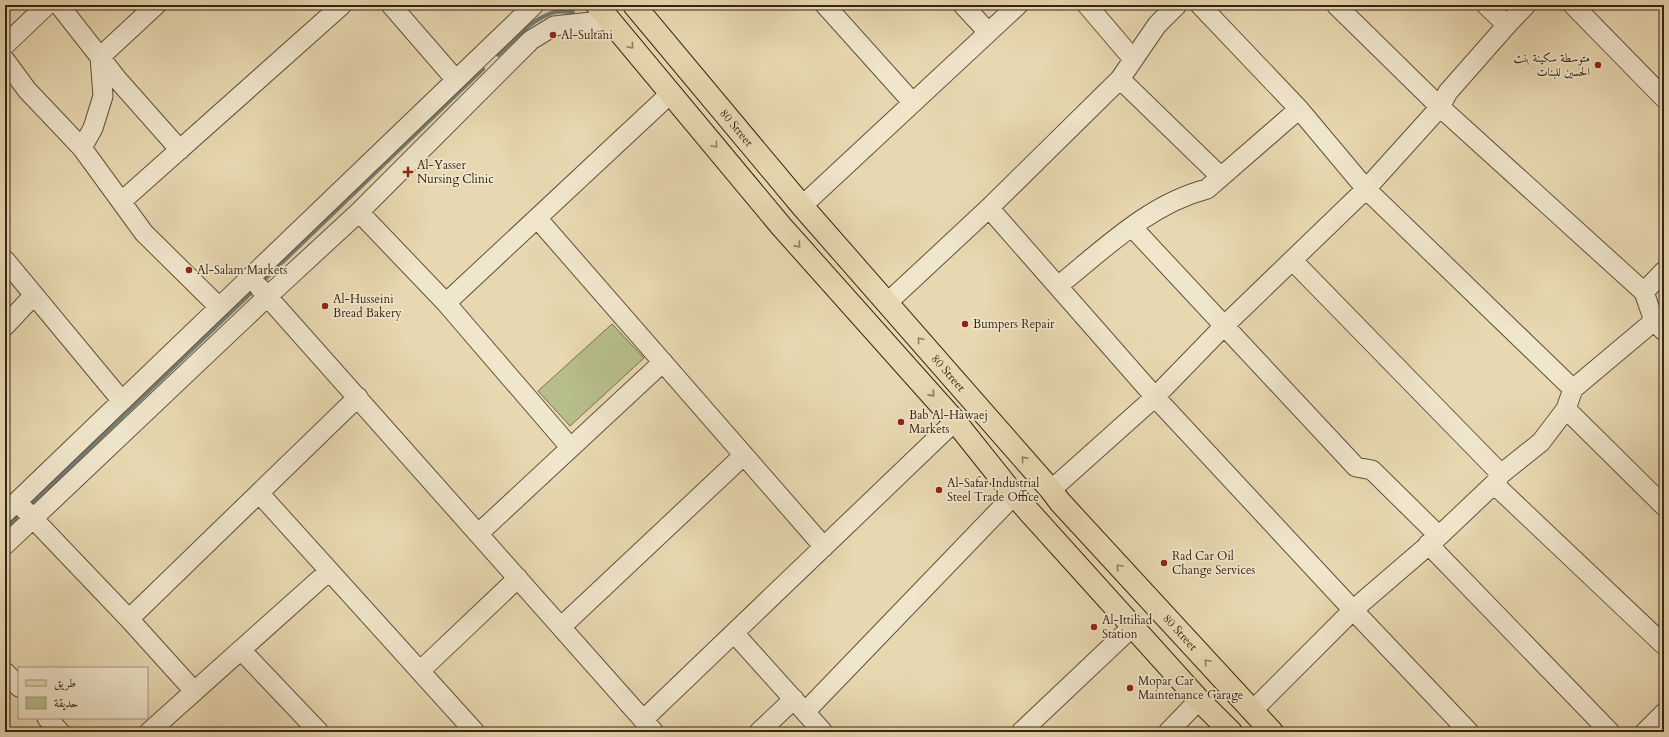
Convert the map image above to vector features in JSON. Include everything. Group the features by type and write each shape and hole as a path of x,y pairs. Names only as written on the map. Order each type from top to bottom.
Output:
{"main road":[{"name":"80 Street","path":"634,5 802,206 1060,502 1272,732"},
{"path":"604,12 781,226 955,421 1014,495 1199,700 1231,732"}],"street":[{"path":"5,45 47,5"},
{"path":"59,5 118,80 180,150"},
{"path":"100,57 156,5"},
{"path":"122,201 342,5"},
{"path":"391,5 456,80"},
{"path":"194,690 129,619 32,518 11,508 534,5"},
{"path":"825,5 913,103"},
{"path":"963,5 988,32"},
{"path":"802,206 1018,5"},
{"path":"1087,5 1133,59"},
{"path":"888,303 989,208 1120,79 1157,25 1177,5"},
{"path":"1200,5 1299,109 1366,189 1573,389"},
{"path":"1252,711 1353,610 1434,540 1497,479 1541,442 1566,409 1573,389 1659,326 1644,292 1440,108 1336,5"},
{"path":"1486,5 1507,25"},
{"path":"1051,490 1155,397 1224,326 1366,189 1440,108 1448,92 1526,5"},
{"path":"1573,5 1664,98"},
{"path":"5,545 359,212 531,40 554,26 604,12"},
{"path":"483,54 500,71"},
{"path":"82,148 93,128 103,96 100,57"},
{"path":"5,60 27,90 82,148 144,233 219,307"},
{"path":"1120,79 1221,178"},
{"path":"446,303 671,93"},
{"path":"1058,286 1154,210 1188,193 1207,189 1299,109"},
{"path":"989,208 1155,397 1353,610 1469,732"},
{"path":"359,212 446,303 570,447"},
{"path":"536,218 824,546"},
{"path":"1132,227 1356,467 1372,470 1610,732"},
{"path":"5,260 122,401"},
{"path":"1293,260 1497,479 1664,645"},
{"path":"1644,292 1664,271"},
{"path":"250,277 649,726 734,633 955,421"},
{"path":"5,326 34,295"},
{"path":"478,533 663,362"},
{"path":"129,619 358,397"},
{"path":"1566,409 1664,506"},
{"path":"561,627 744,455"},
{"path":"259,493 475,732"},
{"path":"759,732 799,705 1014,495"},
{"path":"150,732 194,690 329,571"},
{"path":"420,671 518,578"},
{"path":"1021,732 1132,626"},
{"path":"734,633 821,731"},
{"path":"241,650 319,732"},
{"path":"5,672 18,686"},
{"path":"1168,732 1199,700"},
{"path":"48,719 60,732"}],"green space":[{"path":"612,324 644,358 570,426 538,391"}],"waterway":[{"path":"498,55 524,30 539,19 555,12 573,12"},
{"path":"264,280 483,69"},
{"path":"31,504 253,291"},
{"path":"5,528 19,515"}],"place":[{"name":"Al-Sultani","path":"553,35"},
{"name":"متوسطة سكينة بنت الحسين للبنات","path":"1598,65"},
{"name":"Al-Yasser Nursing Clinic","path":"408,172"},
{"name":"Al-Salam Markets","path":"189,270"},
{"name":"Al-Husseini Bread Bakery","path":"325,306"},
{"name":"Bumpers Repair","path":"965,324"},
{"name":"Bab Al-Hawaej Markets","path":"901,422"},
{"name":"Al-Safar Industrial Steel Trade Office","path":"939,490"},
{"name":"Rad Car Oil Change Services","path":"1164,563"},
{"name":"Al-Ittihad Station","path":"1094,627"},
{"name":"Mopar Car Maintenance Garage","path":"1130,688"}]}
